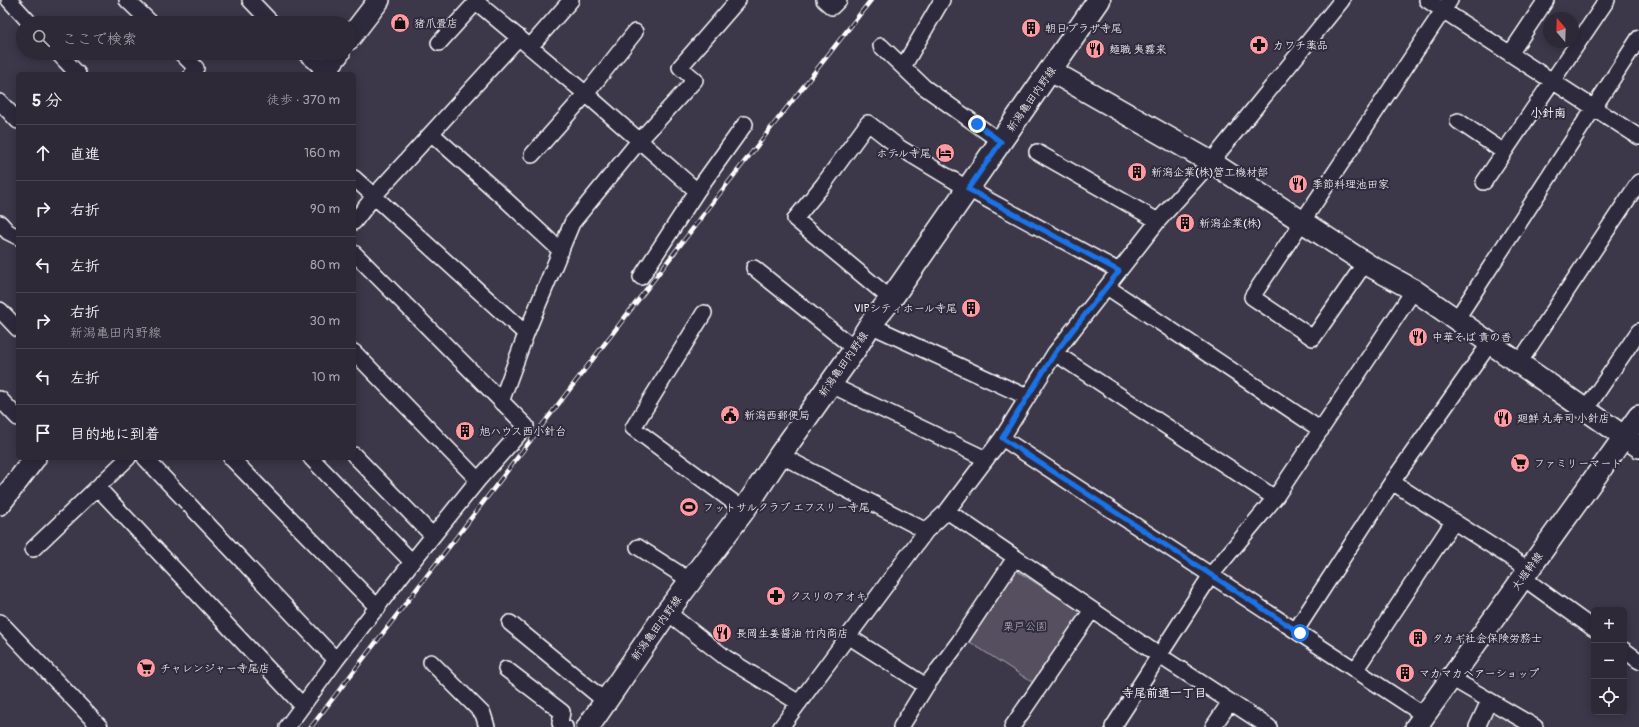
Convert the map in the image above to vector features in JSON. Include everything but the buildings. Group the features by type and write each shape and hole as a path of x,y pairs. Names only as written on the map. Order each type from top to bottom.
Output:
{"main road":[{"name":"新潟亀田内野線","path":"588,727 668,612 744,510 780,455 856,349 870,325 891,299 1051,71 1096,1"}],"street":[{"path":"9,0 24,16"},
{"path":"127,0 143,16"},
{"path":"356,30 379,0"},
{"path":"530,47 571,0"},
{"path":"501,402 526,334 572,223 639,141 695,80 680,67 738,0"},
{"path":"824,0 832,7 839,0"},
{"path":"903,67 942,0"},
{"path":"782,727 926,531 947,511 1002,438 1055,353 1158,221 1211,162 1342,0"},
{"path":"1427,0 1447,5 1510,54 1639,137"},
{"path":"1510,54 1546,0"},
{"path":"1484,182 1607,0"},
{"path":"253,1 266,16"},
{"path":"439,43 476,1 697,191"},
{"path":"1365,262 1313,338 1252,297 1447,5"},
{"path":"532,155 586,94 635,32"},
{"path":"356,219 374,196 519,37"},
{"path":"1456,320 1639,38"},
{"path":"881,46 924,87 1001,142"},
{"path":"65,60 76,72"},
{"path":"188,60 196,68 193,72"},
{"path":"311,60 323,72"},
{"path":"325,72 334,60"},
{"path":"1051,71 1211,162 1365,262 1414,290 1632,441"},
{"path":"0,102 16,119"},
{"path":"1458,121 1504,152"},
{"path":"891,299 795,219 824,185 868,123 900,148 968,189 1119,271"},
{"path":"641,278 697,191 745,124"},
{"path":"432,134 505,199 560,251"},
{"path":"1037,152 1158,221"},
{"path":"356,180 526,334"},
{"path":"1519,363 1639,182"},
{"path":"0,223 8,232 16,236"},
{"path":"287,727 302,704 378,608 412,562 478,480 526,426 356,255"},
{"path":"754,268 856,349"},
{"path":"1107,287 1321,430"},
{"path":"1113,727 1211,575 1275,498 1414,290"},
{"path":"0,310 16,327"},
{"path":"704,313 633,428 744,510"},
{"path":"870,325 1027,397"},
{"path":"1586,409 1639,331"},
{"path":"1296,630 1392,482 1490,343"},
{"path":"1055,353 1275,498"},
{"path":"356,354 478,480"},
{"path":"830,384 986,459"},
{"path":"0,399 16,416"},
{"name":"大堀幹線","path":"1420,721 1525,573 1632,441 1639,416"},
{"path":"1002,438 1356,669 1420,721"},
{"path":"780,455 926,531"},
{"path":"356,457 433,536"},
{"path":"0,504 33,460"},
{"path":"33,549 126,460"},
{"path":"147,460 336,660"},
{"path":"233,460 378,608"},
{"path":"313,460 412,562"},
{"path":"1392,482 1454,522 1525,573 1591,627"},
{"path":"98,488 302,704"},
{"path":"947,511 1160,656 1269,727"},
{"path":"1356,669 1454,522"},
{"path":"638,547 691,581"},
{"path":"901,727 926,686 959,642 1015,558"},
{"path":"1012,727 1092,610"},
{"path":"668,612 726,658 799,703"},
{"path":"0,622 100,727"},
{"path":"510,623 605,701"},
{"path":"848,636 926,686"},
{"path":"1627,652 1639,661"},
{"path":"431,662 483,714 487,727"},
{"path":"506,669 562,712 560,723 565,727"},
{"path":"1451,678 1535,727"},
{"path":"1477,727 1489,701"},
{"path":"1213,727 1230,702"}],"shaded area":[{"path":"1489,709 1517,727 1481,727"}],"green space":[{"name":"栗戸公園","path":"1014,569 1081,612 1035,684 968,641"}],"railway":[{"path":"311,727 717,197 871,0"}],"place":[{"name":"猪爪畳店","path":"400,23"},
{"name":"朝日プラザ寺尾","path":"1031,28"},
{"name":"カワチ薬品","path":"1259,45"},
{"name":"麺職 夷霧来","path":"1095,49"},
{"name":"ホテル寺尾","path":"945,153"},
{"name":"新潟企業(株)管工機材部","path":"1137,172"},
{"name":"季節料理池田家","path":"1298,184"},
{"name":"新潟企業(株)","path":"1185,223"},
{"name":"VIPシティホール寺尾","path":"971,308"},
{"name":"中華そば 貴の香","path":"1418,337"},
{"name":"新潟西郵便局","path":"730,415"},
{"name":"廻鮮 丸寿司 小針店","path":"1503,418"},
{"name":"旭ハウス西小針台","path":"465,431"},
{"name":"ファミリーマート","path":"1520,463"},
{"name":"フットサルクラブ エフスリー寺尾","path":"689,507"},
{"name":"クスリのアオキ","path":"776,596"},
{"name":"長岡生姜醤油 竹内商店","path":"722,633"},
{"name":"タカギ社会保険労務士","path":"1418,638"},
{"name":"チャレンジャー寺尾店","path":"146,668"},
{"name":"マカマカヘアーショップ","path":"1405,673"}],"district":[{"name":"小針南","path":"1548,113"},
{"name":"寺尾前通一丁目","path":"1164,693"}],"route":[{"path":"977,124 1001,142 968,189 1119,271 1055,353 1002,438 1300,633"}]}
